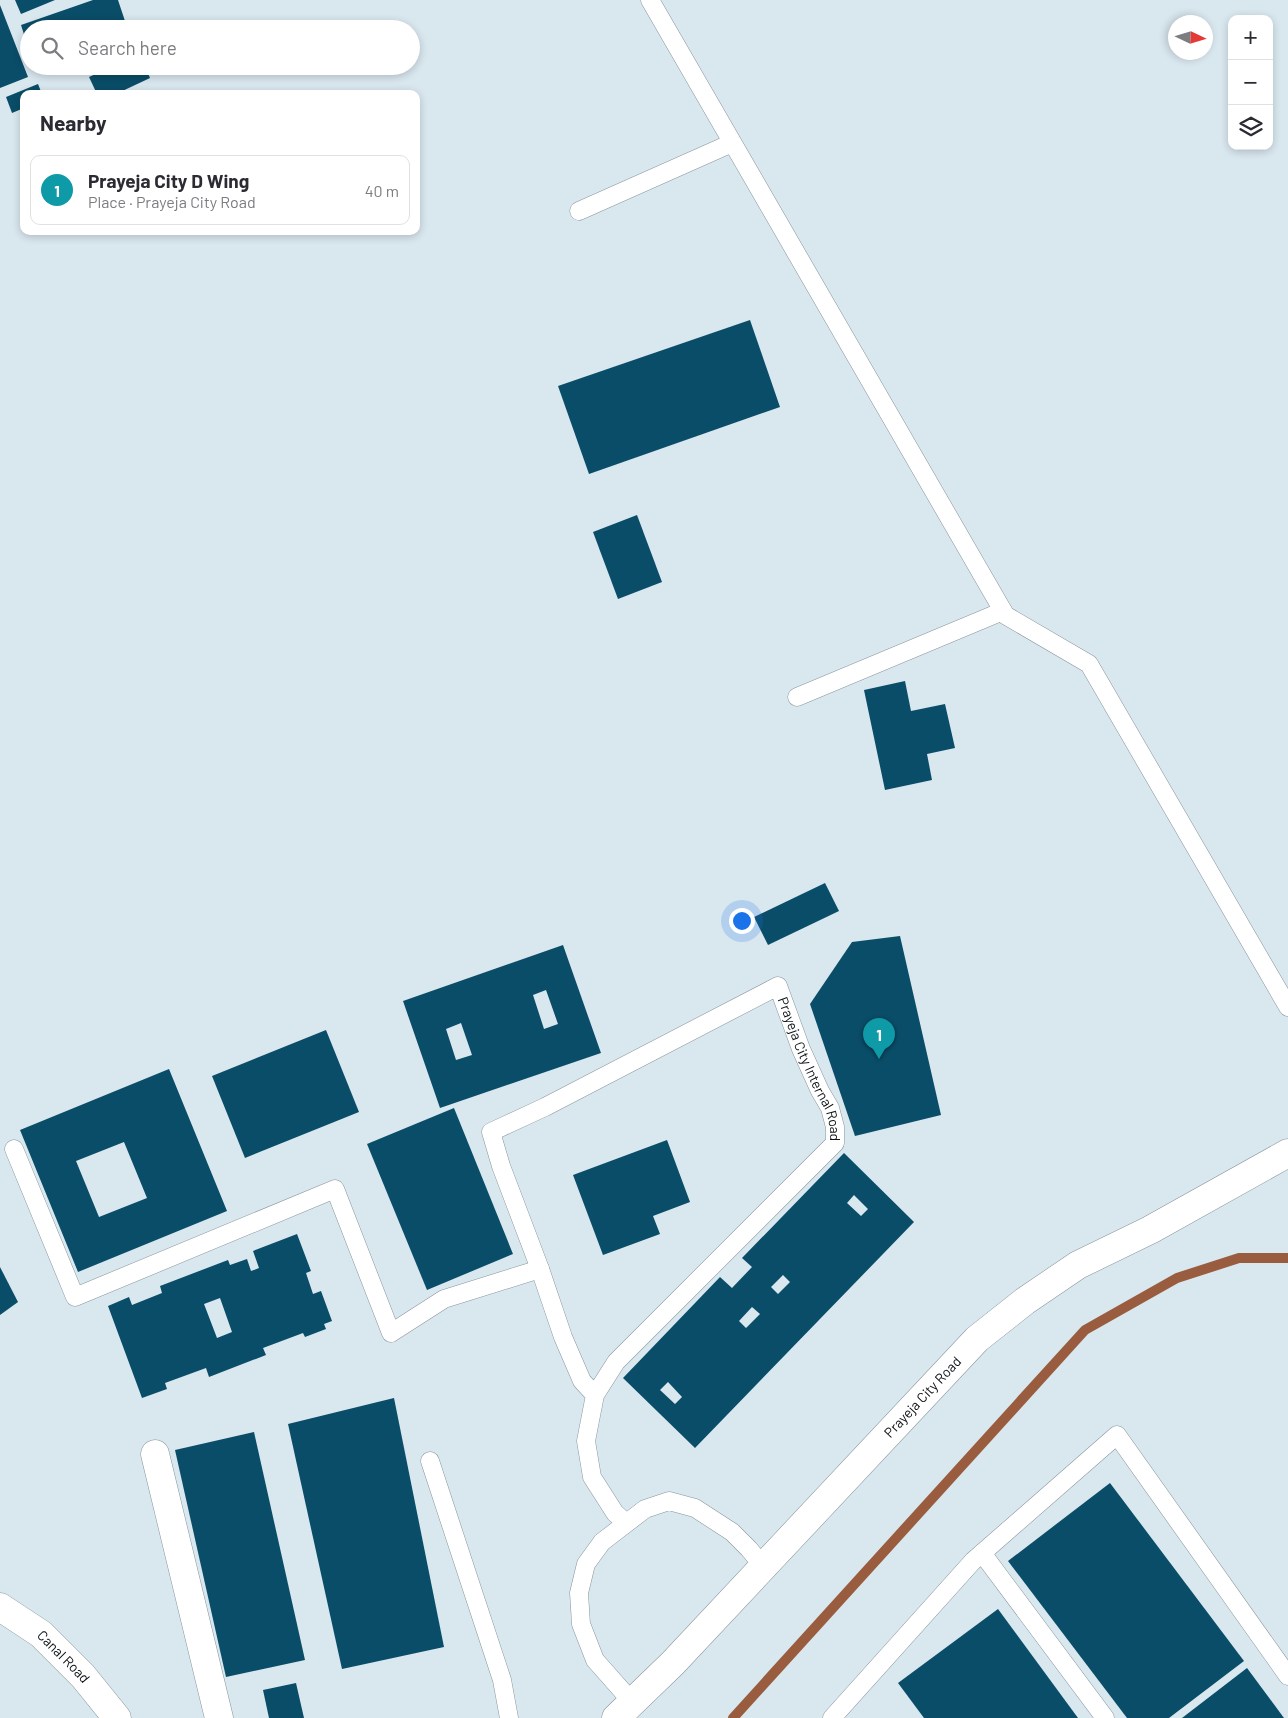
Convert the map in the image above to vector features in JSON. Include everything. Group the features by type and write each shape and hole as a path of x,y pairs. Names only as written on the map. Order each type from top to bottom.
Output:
{"street":[{"name":"Prayeja City Road","path":"624,1710 764,1566 977,1339 1078,1265 1150,1230 1288,1153"},
{"path":"155,1454 219,1718"},
{"name":"Canal Road","path":"0,1607 41,1634 83,1676 117,1718"}],"lane":[{"path":"650,0 1005,615 1089,664 1288,1007"},
{"path":"580,211 732,143"},
{"path":"797,696 1003,611"},
{"name":"Prayeja City Internal Road","path":"540,1269 501,1166 491,1132 546,1107 778,986 801,1049 830,1108 835,1128 835,1142 616,1362 595,1395 586,1441 592,1477 615,1512 626,1523"},
{"path":"14,1149 76,1297 335,1189 391,1333 444,1299 540,1269 563,1337 582,1381 595,1395"},
{"path":"832,1718 973,1561 1117,1435 1288,1676"},
{"path":"430,1461 502,1680 509,1718"},
{"path":"624,1710 595,1660 582,1624 579,1593 586,1564 602,1542 645,1509 669,1501 695,1508 732,1532 764,1566"},
{"path":"982,1553 1105,1718"}],"building":[{"path":"15,0 55,0 21,14"},
{"path":"93,0 118,0 125,20 35,20"},
{"path":"0,5 20,56 20,75 27,75 28,77 0,88"},
{"path":"93,75 149,75 150,78 124,90 95,90 89,77"},
{"path":"38,84 40,90 23,90"},
{"path":"20,91 20,110 12,113 6,97"},
{"path":"750,320 780,407 589,474 558,386"},
{"path":"637,515 662,582 618,599 593,532"},
{"path":"905,681 911,711 945,704 955,748 927,754 932,780 885,790 864,690"},
{"path":"825,883 839,911 768,945 754,917"},
{"path":"900,936 941,1115 855,1136 810,1004 852,942"},
{"path":"563,945 601,1053 440,1108 403,1001","holes":["546,990 558,1024 544,1029 533,995","461,1023 472,1055 456,1060 446,1029"]},
{"path":"326,1030 359,1112 245,1158 212,1076"},
{"path":"169,1069 227,1211 78,1272 20,1130","holes":["124,1142 147,1198 99,1217 76,1161"]},
{"path":"454,1108 513,1254 427,1290 367,1144"},
{"path":"667,1140 690,1202 653,1216 660,1234 603,1255 573,1175"},
{"path":"844,1153 914,1222 695,1448 623,1378 720,1277 732,1288 752,1267 742,1258","holes":["854,1195 868,1209 861,1216 847,1203","783,1275 790,1282 778,1294 771,1287","752,1307 760,1314 746,1328 739,1321","668,1382 682,1397 675,1404 660,1390"]},
{"path":"297,1234 311,1271 306,1273 313,1294 321,1291 332,1321 324,1324 326,1329 305,1337 303,1333 263,1348 266,1355 209,1377 206,1368 165,1383 167,1389 142,1398 108,1306 129,1297 132,1305 162,1293 160,1286 228,1260 230,1265 247,1259 251,1271 259,1268 253,1251","holes":["220,1298 232,1332 217,1338 204,1304"]},
{"path":"0,1267 18,1302 0,1315"},
{"path":"394,1398 444,1647 342,1669 288,1424"},
{"path":"254,1432 305,1660 226,1677 175,1450"},
{"path":"1110,1483 1244,1661 1169,1718 1127,1718 1008,1561"},
{"path":"998,1609 1078,1718 924,1718 898,1683"},
{"path":"1247,1668 1284,1718 1182,1718"},
{"path":"296,1683 304,1718 269,1718 263,1690"}],"waterway":[{"path":"733,1718 1085,1330 1177,1278 1239,1258 1288,1258"}],"place":[{"name":"Prayeja City D Wing","path":"879,1059"}]}
